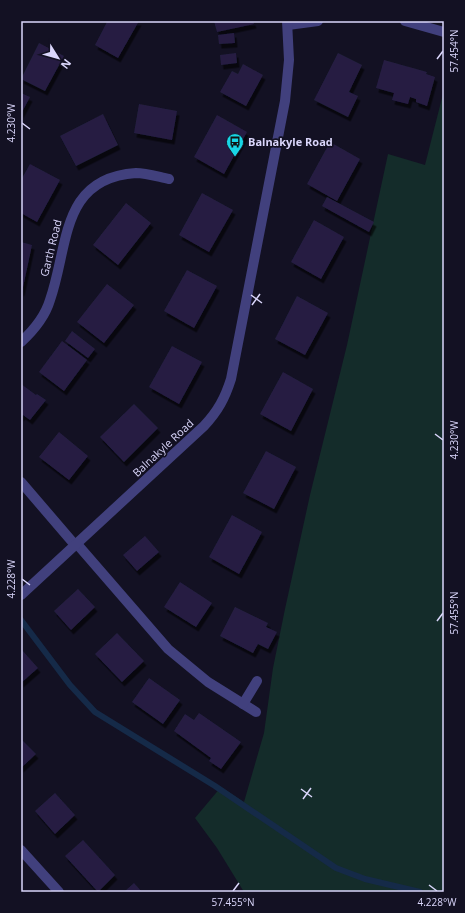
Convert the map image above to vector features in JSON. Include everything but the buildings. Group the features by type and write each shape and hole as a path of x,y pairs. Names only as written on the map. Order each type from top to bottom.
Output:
{"street":[{"path":"288,23 318,21"},
{"path":"405,21 439,27"},
{"name":"Balnakyle Road","path":"21,595 204,426 217,413 226,396 231,379 285,101 289,60 288,23"},
{"name":"Garth Road","path":"21,342 34,330 48,305 70,218 84,196 99,183 117,176 137,173 169,179"},
{"path":"21,482 168,649 208,682 256,712"},
{"path":"243,704 257,681"},
{"path":"21,850 59,892"}],"green space":[{"path":"444,90 444,892 244,892 217,848 195,818 221,787 244,802 264,733 273,668 285,609 310,495 347,345 388,154 425,165"}],"waterway":[{"path":"21,620 70,685 95,712 215,786 336,868 365,879 420,892"}],"place":[{"name":"Balnakyle Road","path":"235,157"}]}
